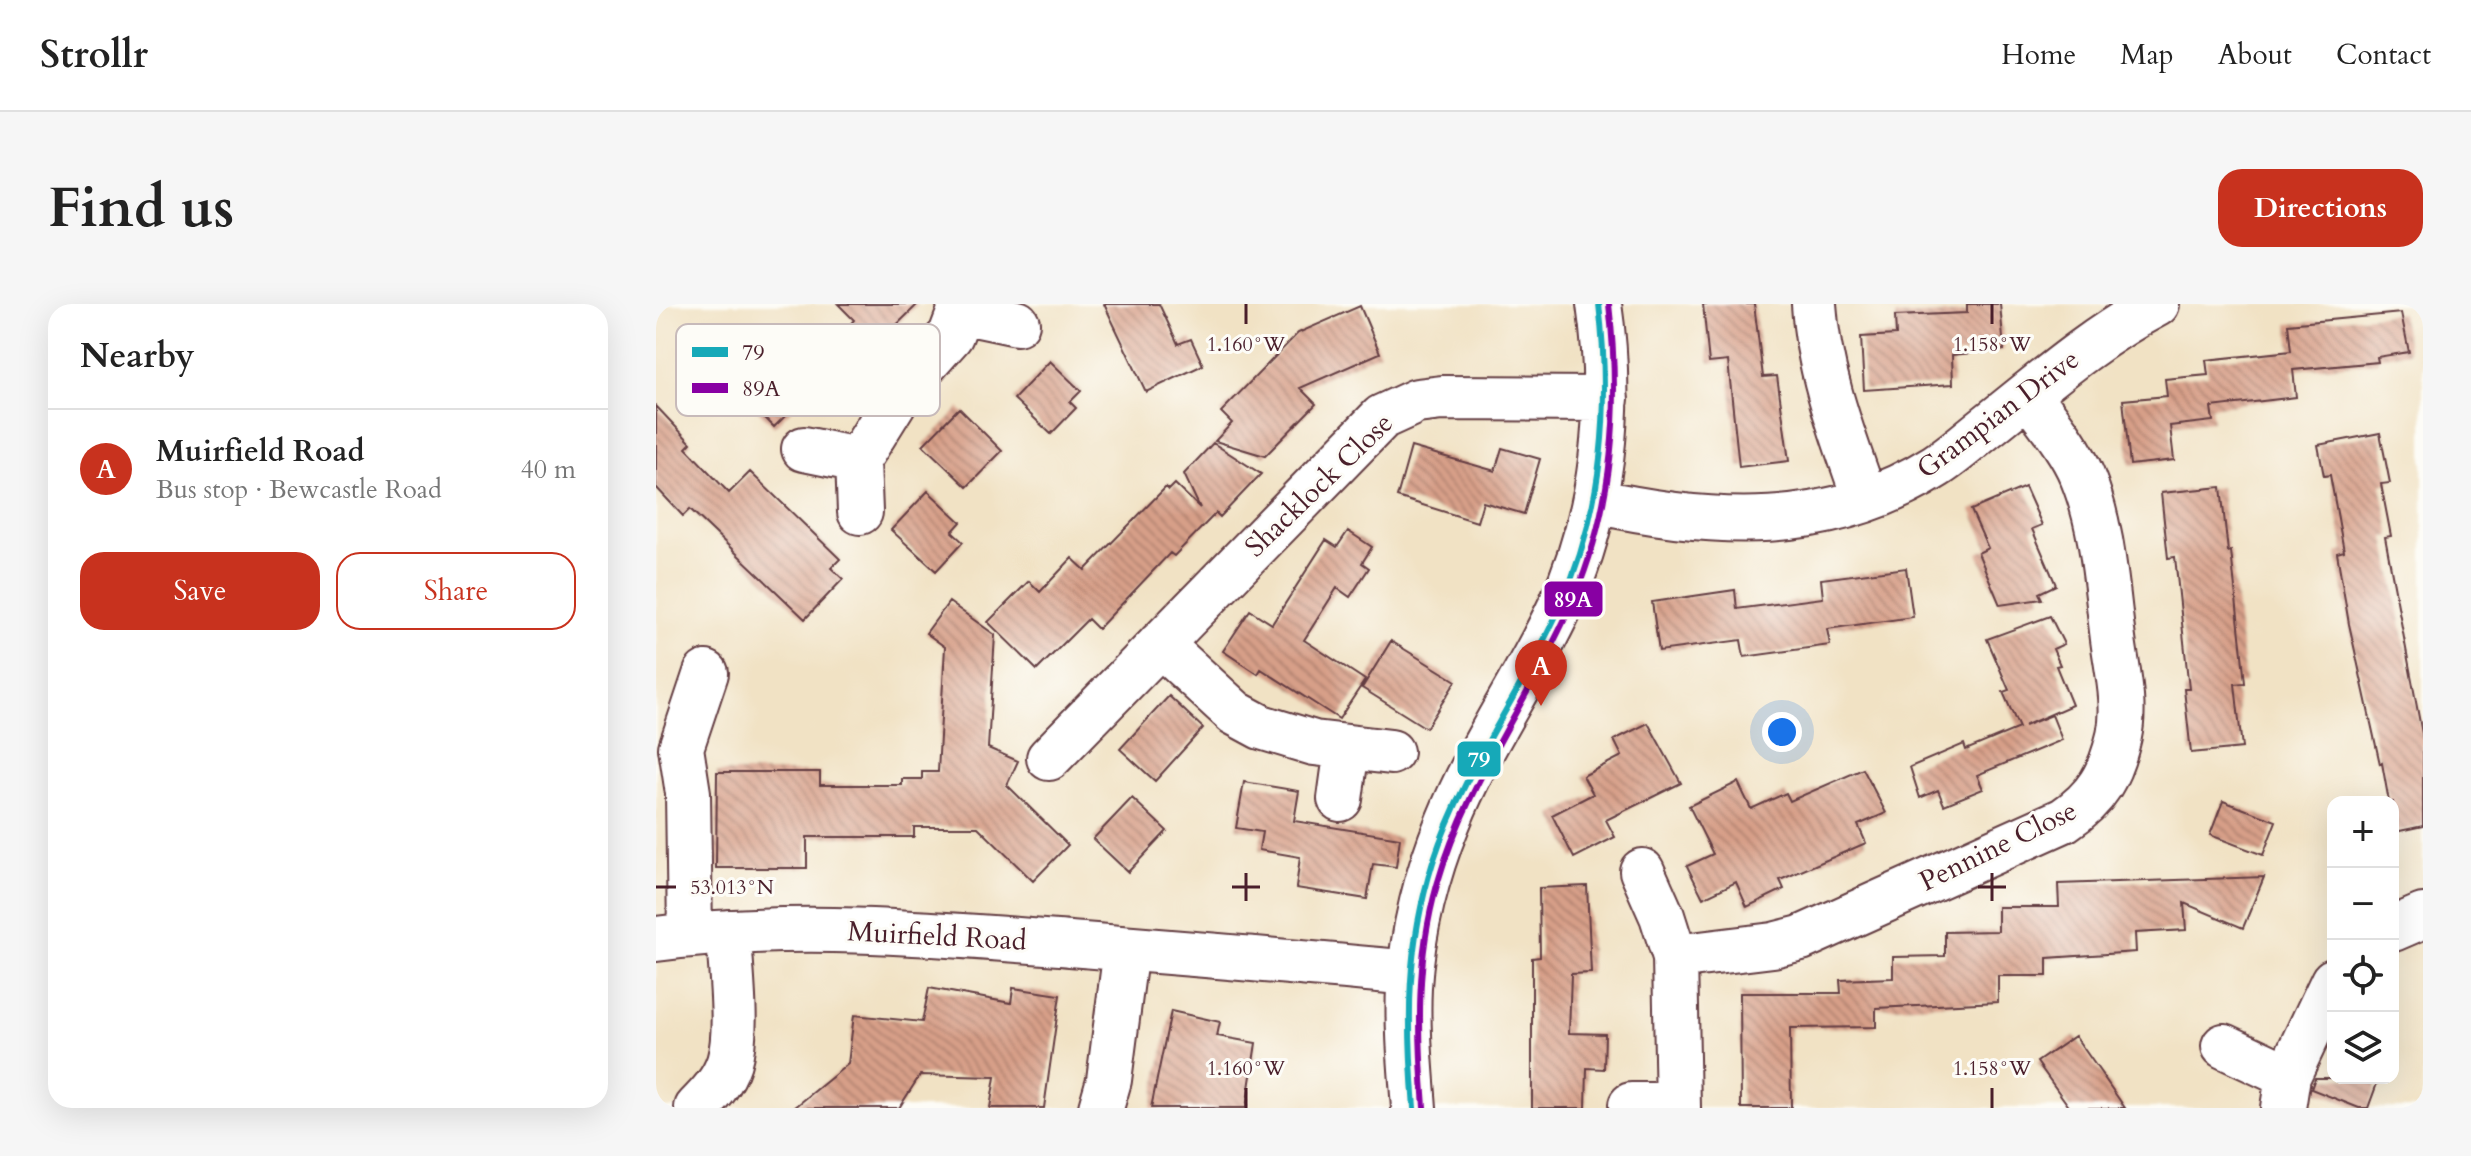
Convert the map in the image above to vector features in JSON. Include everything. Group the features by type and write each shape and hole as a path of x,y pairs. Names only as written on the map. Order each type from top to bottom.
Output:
{"street":[{"path":"1414,1108 1408,1040 1410,973 1421,908 1447,822 1561,606 1581,553 1595,501 1603,451 1606,399 1599,304"},
{"path":"1814,304 1837,417 1865,499"},
{"name":"Grampian Drive","path":"1595,501 1669,516 1742,520 1781,519 1865,499 1899,486 1937,465 2109,333 2157,304"},
{"path":"940,347 951,335 960,307 1017,323"},
{"name":"Pennine Close","path":"1675,957 1773,945 1801,938 2064,820 2096,793 2113,759 2121,718 2098,532 2081,473 2028,394"},
{"name":"Shacklock Close","path":"1049,758 1067,712 1160,644 1382,417 1417,401 1442,398 1606,399"},
{"path":"860,512 858,460 885,416"},
{"path":"804,449 858,460"},
{"path":"1160,644 1235,713 1261,727 1347,748 1391,752"},
{"path":"697,1108 718,1084 728,1065 733,1041 692,935 688,793 681,748 706,673"},
{"path":"1340,799 1347,748"},
{"path":"1631,1105 1678,1106 1675,957 1662,916 1642,871"},
{"path":"2399,926 2423,916"},
{"name":"Muirfield Road","path":"692,935 865,929 1410,973"},
{"path":"1101,1108 1109,1080 1126,949"},
{"path":"2224,1046 2285,1092 2327,995"}],"building":[{"path":"838,304 918,304 898,324 850,324 854,320"},
{"path":"1104,304 1159,304 1178,344 1191,339 1203,365 1146,392"},
{"path":"1703,304 1754,304 1763,377 1777,376 1789,461 1739,467 1728,361 1709,363"},
{"path":"1967,304 2000,304 2004,350 1952,355 1953,384 1864,390 1861,337 1896,335 1895,316 1967,313"},
{"path":"1360,306 1380,353 1300,388 1316,404 1265,456 1215,441 1232,423 1221,412 1298,333"},
{"path":"2401,313 2409,352 2377,357 2378,362 2293,370 2296,397 2211,407 2213,421 2170,426 2174,460 2130,465 2123,400 2167,396 2165,379 2208,375 2206,360 2291,351 2288,324"},
{"path":"1050,361 1081,391 1070,402 1076,408 1051,434 1014,399"},
{"path":"656,406 691,443 686,448 729,493 750,472 840,559 831,568 843,579 805,619 690,509 683,516 656,487"},
{"path":"959,408 1002,451 967,487 923,445"},
{"path":"763,416 785,416 774,427"},
{"path":"2380,433 2390,483 2381,484 2391,536 2385,537 2423,739 2423,826 2399,831 2399,796 2388,796 2349,624 2337,553 2344,551 2330,475 2324,476 2318,445"},
{"path":"1213,443 1261,474 1220,517 1216,513 1174,556 1170,553 1098,629 1088,619 1037,670 988,622 1029,581 1040,592 1072,558 1085,570 1166,487 1169,490 1175,484 1200,508 1184,474"},
{"path":"1411,447 1495,471 1502,448 1540,459 1524,514 1483,502 1477,522 1397,497"},
{"path":"2025,487 2042,525 2032,529 2056,585 2039,593 2042,599 2000,605 1978,553 1988,548 1971,510"},
{"path":"2221,487 2245,683 2235,684 2242,748 2191,753 2184,689 2189,689 2175,557 2168,558 2161,493"},
{"path":"928,491 961,522 952,532 963,542 936,571 891,530"},
{"path":"1348,531 1372,547 1362,563 1369,568 1350,597 1337,588 1304,640 1365,680 1339,719 1261,669 1258,674 1223,651 1250,610 1272,624 1326,540 1337,547"},
{"path":"1906,568 1913,617 1827,629 1830,645 1744,657 1741,640 1659,651 1652,602 1735,590 1737,609 1823,598 1821,579"},
{"path":"949,602 995,635 988,748 1018,761 1007,785 1068,845 1033,881 978,827 914,827 914,837 807,837 807,868 716,868 717,772 820,772 820,785 902,785 902,779 922,779 922,772 938,772 945,647 926,633"},
{"path":"2050,616 2064,644 2053,649 2060,665 2056,666 2072,705 2024,726 2052,715 2062,740 1977,775 1983,789 1944,805 1938,790 1920,798 1910,767 1964,744 1966,750 2019,728 2003,692 2009,690 1987,639"},
{"path":"1391,641 1456,681 1426,728 1362,688"},
{"path":"1169,696 1203,728 1155,781 1120,749"},
{"path":"1648,723 1681,783 1606,820 1615,837 1574,858 1552,815 1593,794 1583,776 1622,756 1614,740"},
{"path":"1863,769 1886,813 1858,825 1866,843 1780,880 1784,889 1747,907 1736,882 1703,898 1687,866 1713,854 1689,806 1738,782 1751,809 1786,793 1790,801"},
{"path":"1244,782 1299,791 1294,821 1400,838 1396,867 1373,864 1367,899 1296,888 1300,857 1259,850 1262,832 1236,828"},
{"path":"1132,798 1167,831 1128,872 1093,839"},
{"path":"2223,801 2276,821 2263,855 2210,835"},
{"path":"2264,877 2243,928 2184,903 2186,930 2135,933 2136,952 2047,958 2047,976 1998,976 1998,1002 1876,1008 1876,1027 1790,1028 1791,1108 1741,1108 1740,993 1841,993 1840,980 1893,978 1893,957 1945,956 1945,932 1998,931 1998,907 2059,907 2058,884"},
{"path":"1587,886 1591,973 1571,974 1569,1033 1605,1034 1604,1069 1587,1068 1586,1108 1532,1108 1532,958 1540,957 1539,888"},
{"path":"929,988 1011,1003 1013,988 1060,995 1044,1108 990,1108 995,1077 920,1075 899,1108 794,1108 848,1064 854,1015 922,1022"},
{"path":"1171,1011 1220,1022 1217,1036 1256,1043 1246,1108 1151,1108"},
{"path":"2075,1036 2125,1108 2070,1108 2037,1062"},
{"path":"2315,1078 2327,1078 2327,1084 2377,1084 2368,1108 2359,1108 2311,1089"}],"transit line":[{"name":"79","path":"1414,1108 1410,1045 1413,954 1433,862 1460,796 1560,607 1586,534 1600,458 1603,420 1603,343 1599,304"},
{"name":"89A","path":"1424,1107 1420,995 1425,940 1437,885 1463,814 1568,612 1595,538 1604,500 1610,461 1614,383 1609,304"}],"place":[{"name":"Muirfield Road","path":"1541,706"}]}
